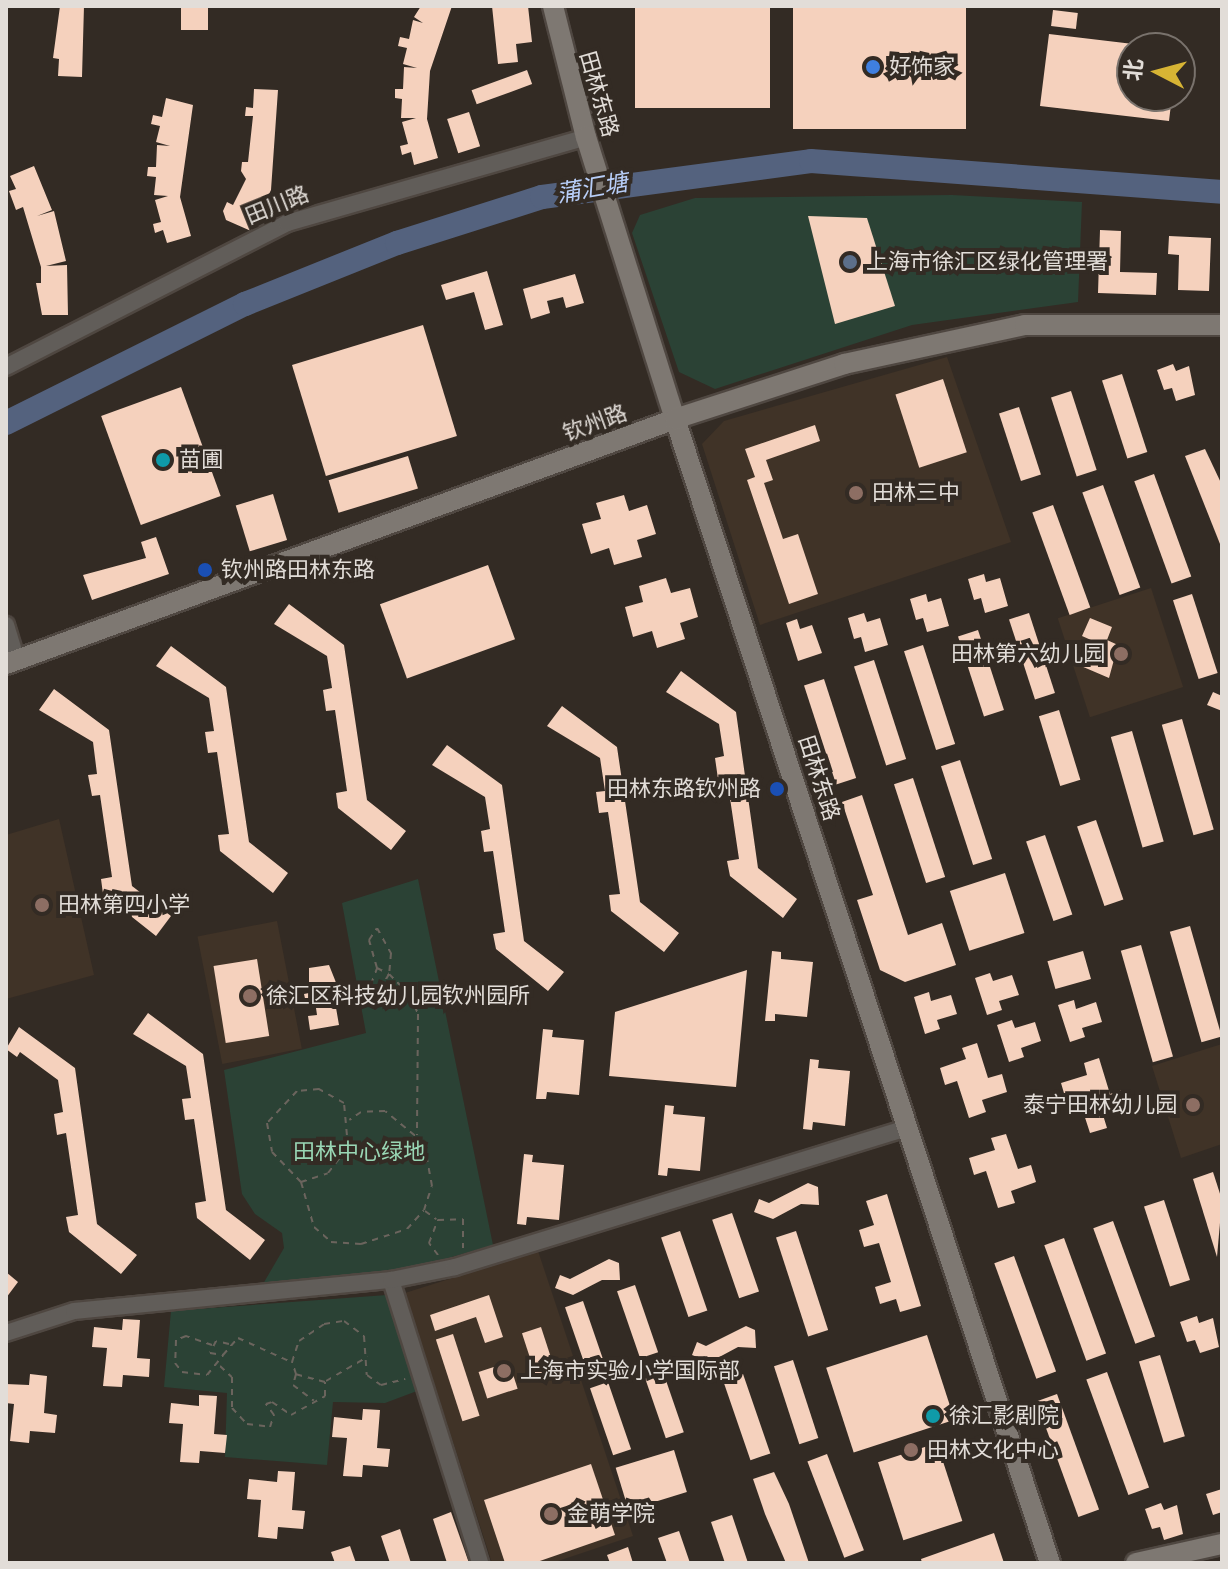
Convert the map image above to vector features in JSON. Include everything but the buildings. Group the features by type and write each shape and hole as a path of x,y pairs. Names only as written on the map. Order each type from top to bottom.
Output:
{"street":[{"name":"田林东路","path":"553,6 588,143 675,419 1050,1563"},
{"name":"田川路","path":"6,367 287,223 588,143"},
{"name":"钦州路","path":"11,662 675,419 844,364 966,334 1095,321 1222,325"},
{"path":"6,625 11,662"},
{"path":"6,1333 74,1311 391,1280 906,1128"},
{"path":"391,1280 480,1563"},
{"path":"1136,1563 1222,1544"}],"path":[{"path":"377,928 391,953 389,974 381,988 371,984 377,968 369,940 377,928"},
{"path":"377,968 389,974 410,995 418,1014 417,1136"},
{"path":"301,1182 319,1179 345,1155 349,1120 344,1103 319,1089 297,1091 279,1105 267,1123 272,1152 301,1182 314,1227 331,1242 385,1238 407,1229 424,1210 432,1186 427,1152 417,1136 385,1111 361,1112 349,1120"},
{"path":"424,1210 438,1220 463,1219 467,1227 465,1246 453,1263 438,1255 429,1243 438,1220"},
{"path":"314,1401 293,1385 296,1374 292,1362 308,1332 344,1321 364,1336 367,1375 381,1385 422,1375"},
{"path":"220,1366 195,1377 175,1363 176,1340 186,1336 212,1345 229,1344"},
{"path":"220,1366 229,1344 238,1338 292,1362"},
{"path":"212,1345 210,1353 223,1355"},
{"path":"296,1374 325,1382 367,1357"},
{"path":"220,1366 232,1377 232,1408 247,1424 270,1427 274,1415 266,1404 272,1402 291,1415 325,1396 325,1382"}],"shaded area":[{"name":"田林三中","path":"947,357 1011,542 760,625 702,444 724,421"},
{"name":"田林第六幼儿园","path":"1151,588 1183,687 1090,717 1058,618"},
{"name":"田林第四小学","path":"59,819 94,975 6,999 6,835"},
{"name":"徐汇区科技幼儿园钦州园所","path":"277,921 302,1049 222,1064 197,936"},
{"name":"泰宁田林幼儿园","path":"1222,1044 1222,1144 1181,1158 1152,1066"},
{"name":"上海市实验小学国际部","path":"538,1251 633,1536 552,1563 492,1563 405,1293"}],"green space":[{"path":"952,195 1082,202 1078,302 912,325 715,389 679,372 632,233 640,215 695,198"},
{"name":"田林中心绿地","path":"418,879 493,1245 407,1270 263,1284 284,1248 282,1233 255,1214 242,1194 224,1070 366,1033 342,903"},
{"path":"387,1295 417,1391 385,1403 333,1402 327,1465 225,1457 227,1393 164,1387 171,1311"}],"waterway":[{"name":"蒲汇塘","path":"6,423 245,304 397,243 542,197 811,161 1222,192"}],"place":[{"name":"好饰家","path":"873,67"},
{"name":"上海市徐汇区绿化管理署","path":"850,262"},
{"name":"苗圃","path":"163,460"},
{"name":"田林三中","path":"856,493"},
{"name":"钦州路田林东路","path":"205,570"},
{"name":"田林第六幼儿园","path":"1121,654"},
{"name":"田林东路钦州路","path":"777,789"},
{"name":"田林第四小学","path":"42,905"},
{"name":"徐汇区科技幼儿园钦州园所","path":"250,996"},
{"name":"泰宁田林幼儿园","path":"1193,1105"},
{"name":"上海市实验小学国际部","path":"504,1371"},
{"name":"徐汇影剧院","path":"933,1416"},
{"name":"田林文化中心","path":"911,1450"},
{"name":"金萌学院","path":"551,1514"}]}
